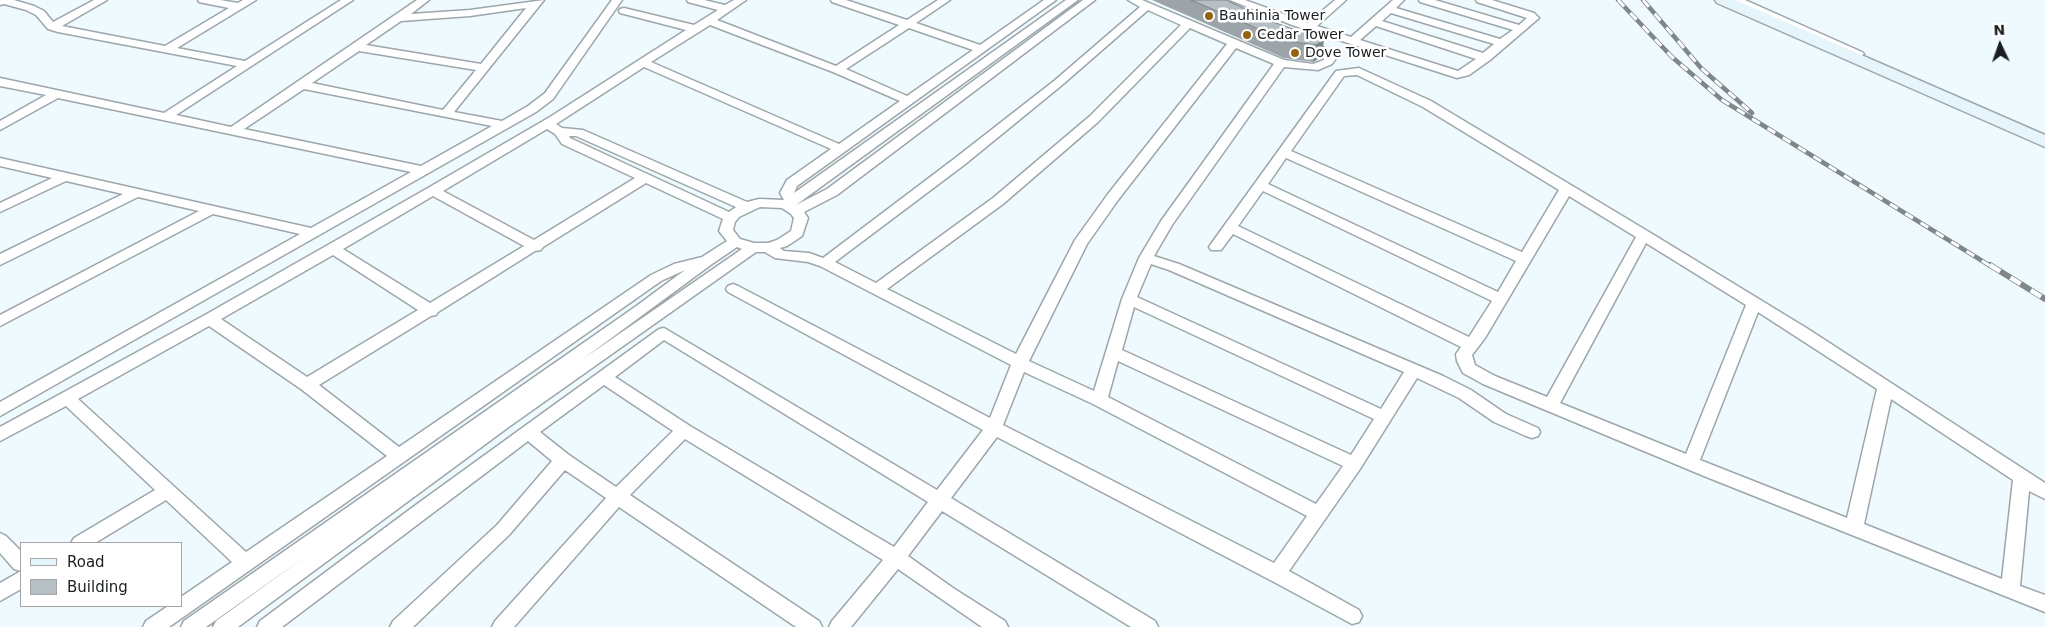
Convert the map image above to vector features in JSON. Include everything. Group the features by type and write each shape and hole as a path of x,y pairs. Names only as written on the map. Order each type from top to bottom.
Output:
{"street":[{"path":"2,0 40,13 52,27 62,30 248,65"},
{"path":"52,27 102,0"},
{"path":"203,0 240,7"},
{"path":"168,49 252,0"},
{"path":"167,116 348,0"},
{"path":"233,130 302,85 424,0"},
{"path":"0,410 532,109 549,96 617,0"},
{"path":"692,0 727,9"},
{"path":"0,435 210,319 434,191 546,124 741,0"},
{"path":"836,0 982,49"},
{"path":"837,70 945,0"},
{"path":"223,627 504,422 760,248 789,239 797,233 801,218 791,206 787,193 788,187 792,183 1051,0"},
{"path":"791,206 1073,0"},
{"path":"1090,0 832,192 791,206 776,202 759,203 746,207 731,218 726,231 735,242 780,255 809,258 825,264 1099,400 1320,514"},
{"path":"1133,0 1281,63 1314,68 1328,62 1331,57 1321,48 1293,37"},
{"path":"1235,0 1310,27 1457,75 1465,73 1486,58 1533,20 1533,17 1481,0"},
{"path":"1310,27 1341,0"},
{"path":"1353,41 1399,0"},
{"path":"1424,0 1522,29"},
{"path":"1722,0 1875,68 2042,138"},
{"path":"1736,0 1870,59 1877,66 1875,68"},
{"path":"399,18 470,12 537,2"},
{"path":"447,113 537,2"},
{"path":"825,264 1058,83 1147,6"},
{"path":"1389,10 1504,44"},
{"path":"624,11 695,29"},
{"path":"708,20 837,70 909,101"},
{"path":"1376,22 1486,58"},
{"path":"876,290 998,201 1094,119 1189,24"},
{"path":"839,627 896,558 994,428 1020,362 1080,243 1113,197 1233,44"},
{"path":"357,47 483,68"},
{"path":"642,63 841,149"},
{"path":"1099,400 1129,299 1146,258 1166,224 1281,63"},
{"path":"1216,247 1340,73 1358,71 1427,104 1644,235 1754,303 2045,492"},
{"path":"0,82 424,171"},
{"path":"302,85 504,125"},
{"path":"0,126 58,93"},
{"path":"546,124 559,131 579,133 746,207"},
{"path":"559,131 566,141 731,218"},
{"path":"1284,152 1524,260"},
{"path":"0,162 314,233"},
{"path":"0,208 63,177"},
{"path":"307,385 536,247 645,178"},
{"path":"1260,185 1500,299"},
{"path":"1567,188 1480,334 1464,354 1469,369 1489,380 2045,604"},
{"path":"434,191 536,247"},
{"path":"0,260 136,192"},
{"path":"0,321 211,210"},
{"path":"1230,227 1471,345"},
{"path":"1551,405 1644,235"},
{"path":"789,239 796,243 809,258"},
{"path":"191,627 735,242"},
{"path":"332,248 431,311"},
{"path":"1146,258 1174,267 1414,370 1465,394 1500,418 1532,432"},
{"path":"182,607 656,278 679,267 706,261"},
{"path":"733,289 994,428 1277,574 1352,616"},
{"path":"1129,299 1384,418"},
{"path":"1691,462 1754,303"},
{"path":"210,319 307,385 399,456"},
{"path":"267,627 419,512 664,333 1148,627"},
{"path":"1113,352 1354,464"},
{"path":"1277,574 1354,464 1414,370"},
{"path":"604,376 684,430 896,558 946,594 998,627"},
{"path":"1854,527 1885,389"},
{"path":"67,398 245,563"},
{"path":"502,627 619,495 684,430"},
{"path":"529,432 564,460 619,495 812,627"},
{"path":"400,627 503,530 564,460"},
{"path":"2010,590 2022,476"},
{"path":"82,542 167,491"},
{"path":"0,541 20,562"},
{"path":"0,593 20,580"},
{"path":"153,627 182,607"}],"building":[{"path":"1191,0 1226,0 1273,22 1324,40 1316,45 1287,41"}],"railway":[{"path":"1618,0 1672,57 1722,100 1992,267"},
{"path":"1643,0 1701,68 1752,113"},
{"path":"1990,265 2045,299"}],"place":[{"name":"Bauhinia Tower","path":"1209,16"},
{"name":"Cedar Tower","path":"1247,35"},
{"name":"Dove Tower","path":"1295,53"}]}
